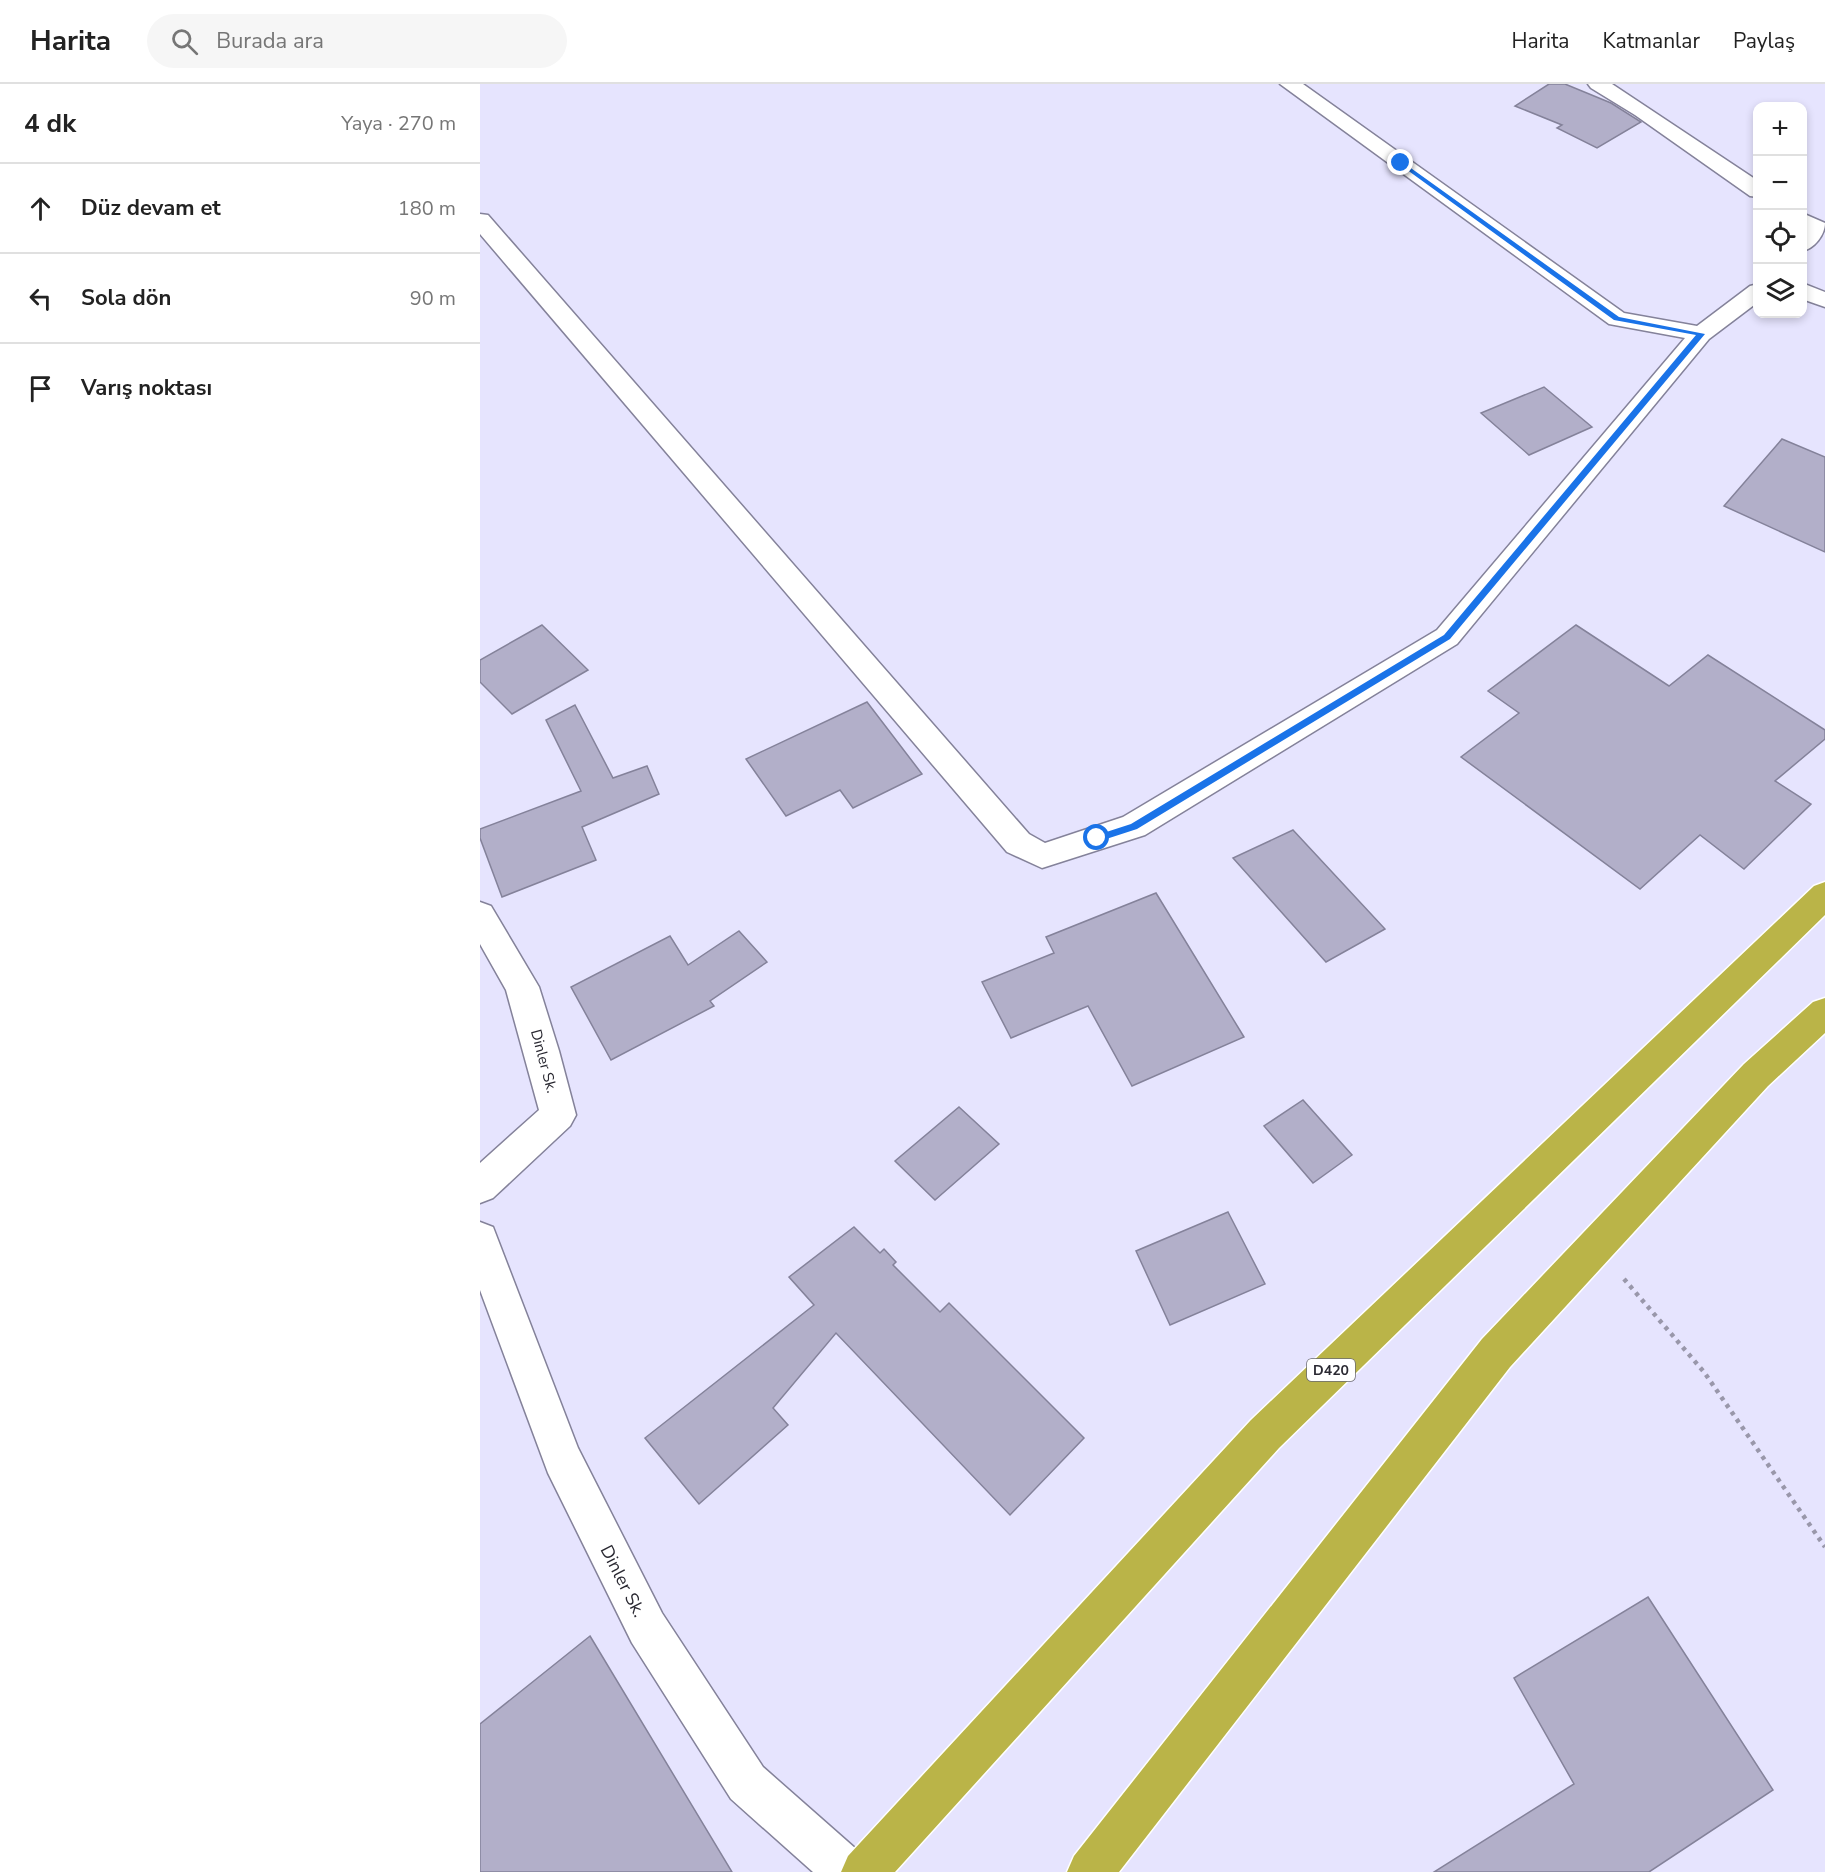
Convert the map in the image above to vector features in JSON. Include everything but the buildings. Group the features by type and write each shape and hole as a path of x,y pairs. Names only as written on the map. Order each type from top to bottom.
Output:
{"highway":[{"name":"D420","path":"864,1872 1265,1434 1825,895"},
{"path":"1090,1872 1496,1353 1756,1075 1825,1012"}],"street":[{"path":"1290,84 1617,319 1701,334"},
{"path":"1598,84 1642,111 1753,188"},
{"path":"480,220 1018,843 1042,856 1134,826 1447,637 1701,334 1753,295"},
{"path":"1807,236 1815,221"},
{"path":"1807,292 1825,300"},
{"name":"Dinler Sk.","path":"480,915 522,987 542,1051 558,1115 480,1186"},
{"name":"Dinler Sk.","path":"480,1239 562,1459 647,1628 747,1783 848,1872"}],"path":[{"path":"1596,1246 1704,1372 1825,1547"}],"route":[{"path":"1097,838 1134,826 1447,637 1701,334 1617,319 1401,163"}]}
